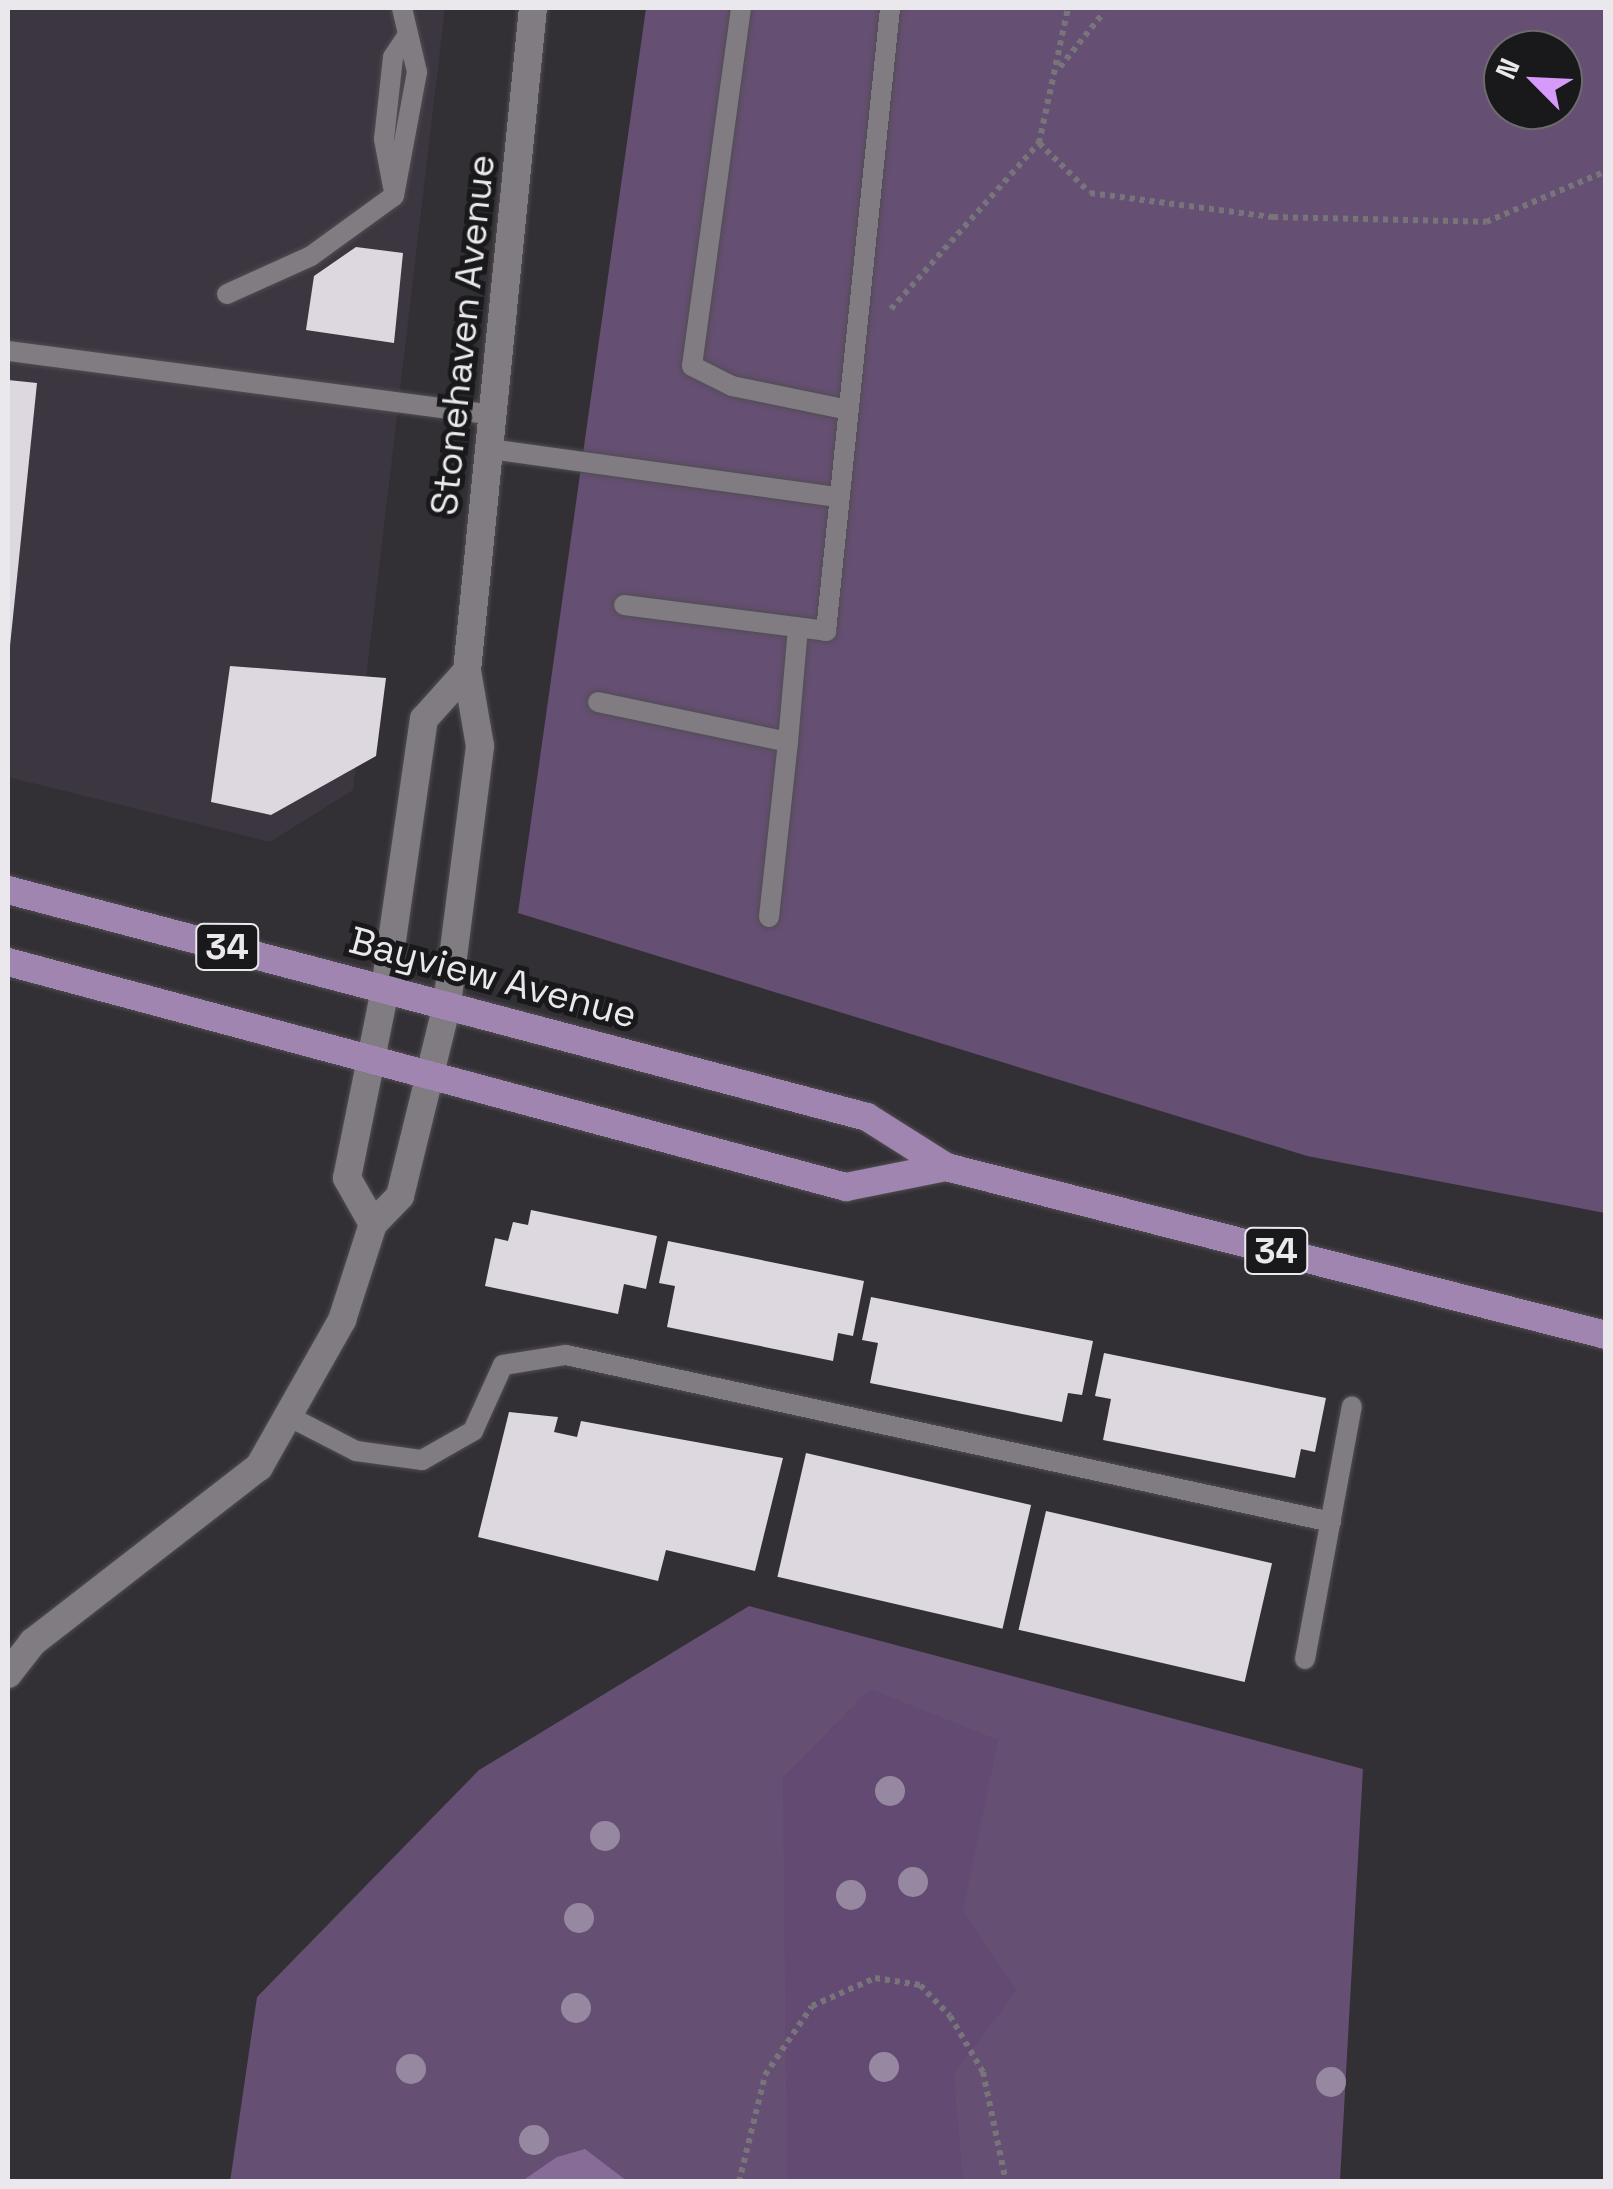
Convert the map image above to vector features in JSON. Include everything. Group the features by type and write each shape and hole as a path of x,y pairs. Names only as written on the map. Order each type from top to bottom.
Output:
{"main road":[{"name":"Bayview Avenue","path":"8,890 867,1117 946,1167 1606,1335"},
{"name":"Bayview Avenue","path":"8,962 369,1065 429,1077 846,1187 946,1167"}],"street":[{"name":"Stonehaven Avenue","path":"8,1674 33,1642 260,1467 342,1320 373,1224 400,1196 447,1004 480,746 467,671 533,8"},
{"path":"373,1224 347,1178 385,989 424,719 467,671"}],"lane":[{"path":"227,294 312,256 394,196 384,139 393,57 408,35 402,8"},
{"path":"741,8 692,366 732,386 844,409"},
{"path":"624,605 826,631 834,497 890,8"},
{"path":"8,352 493,415"},
{"path":"490,448 834,497"},
{"path":"770,916 798,628"},
{"path":"598,702 788,742"},
{"path":"290,1417 356,1452 422,1460 473,1431 503,1364 566,1354 1331,1522"},
{"path":"1306,1659 1352,1406"}],"path":[{"path":"851,355 1039,143 1068,8"},
{"path":"1056,72 1104,12"},
{"path":"1039,143 1090,193 1273,216 1486,222 1606,171"},
{"path":"739,2182 766,2074 812,2006 875,1978 920,1985 950,2016 983,2072 1006,2182"}],"shaded area":[{"path":"8,8 445,8 353,790 270,842 8,777"},
{"path":"646,8 1605,8 1605,1213 1307,1156 518,913"},
{"path":"749,1606 1363,1769 1340,2181 230,2182 257,1997 479,1770"},
{"path":"870,1689 998,1740 963,1912 1017,1990 954,2074 963,2181 787,2181 783,1777"},
{"path":"585,2149 627,2181 522,2181 557,2157"}],"building":[{"path":"356,247 403,253 394,343 306,330 314,276"},
{"path":"8,380 37,383 10,646 8,645"},
{"path":"230,666 386,678 376,756 271,815 211,802"},
{"path":"531,1210 657,1236 646,1289 624,1284 618,1314 485,1286 495,1238 508,1241 513,1222 528,1225"},
{"path":"668,1241 864,1281 853,1336 838,1333 833,1361 667,1327 675,1286 659,1283"},
{"path":"871,1297 1093,1341 1082,1395 1068,1393 1062,1422 870,1383 878,1343 862,1340"},
{"path":"1104,1353 1326,1398 1315,1452 1301,1449 1295,1478 1103,1440 1111,1399 1095,1396"},
{"path":"509,1412 558,1417 554,1432 577,1437 581,1421 783,1458 755,1571 666,1550 658,1581 478,1537"},
{"path":"806,1453 1031,1505 1003,1629 777,1577"},
{"path":"1046,1511 1272,1563 1245,1682 1019,1630"}]}
